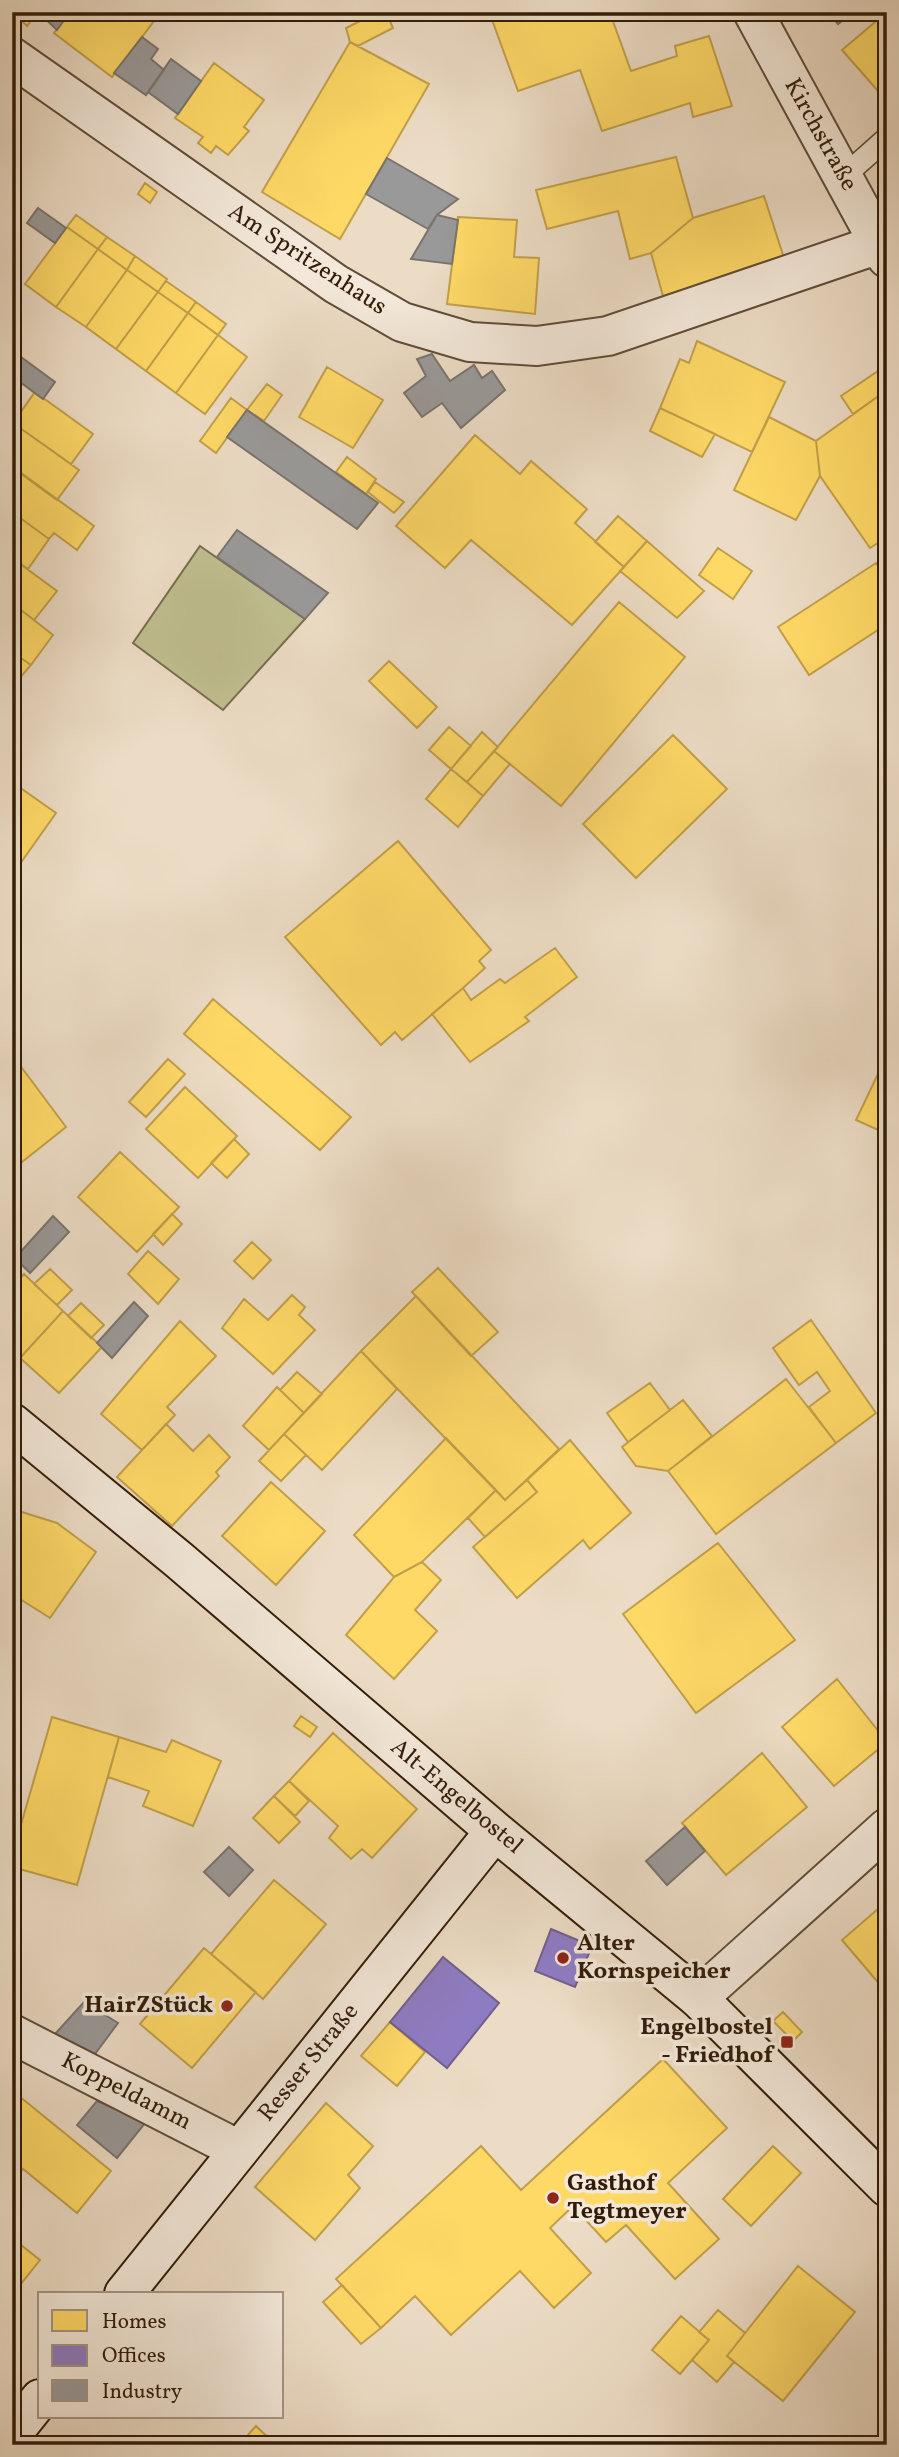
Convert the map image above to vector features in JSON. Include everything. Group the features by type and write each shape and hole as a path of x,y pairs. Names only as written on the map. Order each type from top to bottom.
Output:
{"street":[{"name":"Kirchstraße","path":"753,12 883,251"},
{"name":"Am Spritzenhaus","path":"12,57 336,284 402,322 470,342 537,346 608,336 883,251"},
{"name":"Alt-Engelbostel","path":"12,1423 179,1560 495,1831 698,1998 887,2187"},
{"path":"698,1998 887,1828"},
{"name":"Resser Straße","path":"126,2292 495,1831"},
{"name":"Koppeldamm","path":"12,2034 239,2150"},
{"path":"12,2434 38,2402"}],"lane":[{"path":"843,177 887,138"}],"shaded area":[{"path":"200,546 305,619 223,710 133,643"}],"building: Homes":[{"path":"12,12 38,12 27,26"},
{"path":"70,12 142,12 154,21 112,77 54,33"},
{"path":"378,12 386,12 393,28 358,46 350,42 346,28"},
{"path":"504,12 612,12 610,13 631,71 677,56 675,46 709,36 732,106 693,117 690,103 602,131 580,70 518,91 491,17"},
{"path":"887,12 887,83 878,91 842,50"},
{"path":"350,42 429,84 340,239 262,192"},
{"path":"214,63 264,100 244,127 249,131 228,155 216,146 211,153 198,143 203,137 175,118"},
{"path":"676,157 693,218 651,253 630,259 618,211 547,229 536,190"},
{"path":"145,183 157,192 150,203 138,194"},
{"path":"764,196 785,261 663,296 651,253 693,218"},
{"path":"76,215 107,237 98,249 67,227"},
{"path":"458,217 517,220 514,257 539,258 535,314 447,304"},
{"path":"67,227 98,249 56,307 25,284"},
{"path":"107,237 135,256 127,270 98,249"},
{"path":"98,249 127,270 86,327 56,307"},
{"path":"135,256 167,279 158,292 127,270"},
{"path":"127,270 158,292 116,349 86,327"},
{"path":"166,281 196,302 188,313 158,292"},
{"path":"158,292 188,313 146,371 116,349"},
{"path":"196,302 226,324 218,335 188,313"},
{"path":"188,313 218,335 176,393 146,371"},
{"path":"218,335 247,357 205,414 176,393"},
{"path":"697,341 785,382 752,452 660,408 680,359 689,363"},
{"path":"887,365 887,390 853,414 841,396"},
{"path":"327,367 383,400 353,448 299,417"},
{"path":"267,384 282,395 264,421 247,410"},
{"path":"887,390 887,537 870,548 820,476 816,441"},
{"path":"35,392 93,434 71,464 13,423"},
{"path":"231,398 247,410 216,453 200,441"},
{"path":"660,408 715,434 702,457 650,431"},
{"path":"769,417 816,441 820,476 796,520 734,490"},
{"path":"13,423 79,470 57,500 12,467"},
{"path":"475,435 520,474 531,461 587,509 575,523 624,567 572,625 471,540 445,568 396,526"},
{"path":"347,457 376,479 366,494 336,472"},
{"path":"17,470 94,526 77,550 54,533 49,539 12,512 12,476"},
{"path":"375,482 404,502 394,513 368,492"},
{"path":"12,512 49,539 28,569 12,558"},
{"path":"618,516 647,541 624,567 595,542"},
{"path":"647,541 704,591 677,618 620,571"},
{"path":"718,548 752,571 733,599 699,575"},
{"path":"12,558 57,591 34,620 12,603"},
{"path":"876,563 887,579 887,624 809,675 778,627"},
{"path":"619,602 685,657 561,806 494,751"},
{"path":"12,603 53,635 31,665 12,652"},
{"path":"12,652 31,665 12,687"},
{"path":"389,661 437,707 417,728 369,681"},
{"path":"449,727 471,746 451,769 429,750"},
{"path":"482,732 498,747 467,782 451,769"},
{"path":"673,735 727,789 636,878 583,824"},
{"path":"494,751 510,764 483,796 467,782"},
{"path":"451,769 483,796 458,827 426,799"},
{"path":"12,782 56,813 17,868 12,864"},
{"path":"398,841 491,950 479,961 485,968 463,988 402,1040 395,1032 381,1045 285,937"},
{"path":"555,948 577,977 525,1017 529,1021 470,1062 432,1014 463,988 471,1000 500,979 505,983"},
{"path":"213,999 351,1117 320,1150 184,1034"},
{"path":"887,1055 887,1134 856,1120"},
{"path":"168,1059 185,1074 146,1117 129,1102"},
{"path":"16,1060 66,1127 12,1170 12,1062"},
{"path":"185,1087 237,1136 198,1178 146,1129"},
{"path":"234,1139 249,1154 227,1178 211,1163"},
{"path":"120,1152 179,1207 137,1252 78,1197"},
{"path":"172,1214 182,1224 163,1245 153,1234"},
{"path":"252,1242 271,1260 253,1279 234,1261"},
{"path":"148,1251 179,1279 158,1304 128,1274"},
{"path":"438,1268 498,1332 471,1356 412,1292"},
{"path":"50,1269 72,1290 57,1305 34,1284"},
{"path":"24,1274 63,1311 20,1358 12,1350 12,1287"},
{"path":"292,1295 305,1307 299,1315 315,1330 273,1374 222,1328 244,1299 268,1320"},
{"path":"416,1296 559,1449 505,1500 361,1351"},
{"path":"81,1303 104,1325 91,1338 68,1316"},
{"path":"63,1311 102,1347 59,1393 20,1358"},
{"path":"811,1320 876,1413 836,1443 809,1407 830,1391 817,1372 799,1385 773,1348"},
{"path":"180,1321 216,1356 167,1407 175,1415 142,1450 101,1414"},
{"path":"361,1351 397,1389 322,1470 284,1434"},
{"path":"297,1372 322,1394 304,1413 280,1390"},
{"path":"786,1379 836,1443 716,1534 668,1471"},
{"path":"650,1383 670,1410 628,1442 607,1413"},
{"path":"277,1387 304,1413 269,1450 243,1426"},
{"path":"683,1400 712,1436 668,1471 636,1466 622,1447"},
{"path":"166,1424 193,1451 209,1435 230,1457 216,1472 219,1476 172,1526 117,1477"},
{"path":"284,1434 306,1455 281,1481 259,1461"},
{"path":"446,1438 496,1490 422,1562 394,1577 354,1535"},
{"path":"570,1440 631,1513 590,1549 583,1540 517,1598 473,1547 537,1492 527,1480"},
{"path":"527,1480 537,1492 485,1537 468,1518 496,1490 505,1500"},
{"path":"271,1482 325,1531 276,1585 222,1536"},
{"path":"12,1509 57,1523 96,1552 50,1618 12,1594"},
{"path":"718,1543 795,1640 696,1713 623,1614"},
{"path":"422,1562 441,1580 415,1610 437,1631 394,1679 346,1635 394,1577"},
{"path":"837,1679 887,1742 834,1786 782,1727"},
{"path":"301,1716 317,1727 310,1737 294,1726"},
{"path":"52,1717 119,1737 77,1885 12,1867 12,1856"},
{"path":"333,1733 417,1809 372,1858 362,1849 351,1859 329,1838 338,1826 289,1781"},
{"path":"119,1737 166,1752 172,1740 221,1761 193,1826 143,1806 149,1791 108,1777"},
{"path":"762,1753 807,1807 726,1875 682,1823"},
{"path":"289,1781 309,1801 295,1816 274,1796"},
{"path":"274,1796 300,1822 279,1843 253,1818"},
{"path":"274,1880 326,1924 263,1999 211,1954"},
{"path":"887,1903 887,1993 842,1940"},
{"path":"204,1948 256,1992 192,2068 140,2024"},
{"path":"783,2012 802,2032 793,2041 773,2021"},
{"path":"390,2022 425,2052 397,2086 361,2056"},
{"name":"Gasthof Tegtmeyer","path":"663,2059 727,2128 668,2183 719,2239 675,2279 626,2225 606,2242 573,2206 550,2228 591,2273 554,2308 520,2271 451,2335 415,2296 381,2328 336,2279 481,2146 521,2190"},
{"path":"19,2096 111,2171 77,2213 23,2169 15,2179 12,2177 12,2105"},
{"path":"326,2103 373,2146 348,2175 360,2188 315,2240 255,2187"},
{"path":"773,2146 801,2173 751,2226 723,2199"},
{"path":"12,2238 40,2260 12,2295"},
{"path":"798,2266 855,2312 783,2401 727,2356"},
{"path":"342,2285 381,2328 361,2344 323,2302"},
{"path":"718,2310 745,2333 727,2356 734,2362 717,2382 692,2360 709,2340 699,2332"},
{"path":"681,2316 709,2340 680,2374 652,2350"},
{"path":"256,2426 276,2445 239,2445"}],"building: Offices":[{"name":"Alter Kornspeicher","path":"551,1929 592,1946 575,1987 535,1971"},
{"path":"443,1957 499,2003 447,2068 390,2022"}],"building: Industry":[{"path":"38,12 70,12 57,30"},
{"path":"828,12 853,12 838,24"},
{"path":"142,37 158,49 151,59 164,70 146,95 114,73"},
{"path":"171,59 201,81 178,114 148,92"},
{"path":"387,158 458,199 437,215 428,229 366,194"},
{"path":"38,208 66,228 55,243 27,223"},
{"path":"437,215 458,220 452,264 411,259"},
{"path":"432,354 450,381 474,365 482,378 492,371 505,390 461,428 442,403 422,417 404,393 426,376 417,359"},
{"path":"21,357 55,382 43,399 12,376 12,369"},
{"path":"247,410 378,503 357,529 227,437"},
{"path":"237,530 328,593 305,619 217,557"},
{"path":"53,1216 69,1232 30,1273 15,1258"},
{"path":"134,1302 148,1316 112,1358 97,1343"},
{"path":"685,1827 705,1851 667,1885 646,1861"},
{"path":"229,1847 253,1870 229,1896 204,1872"},
{"path":"84,2002 118,2023 95,2054 55,2034"},
{"path":"97,2101 146,2122 117,2158 77,2125"}],"place":[{"name":"Alter Kornspeicher","path":"563,1958"},
{"name":"HairZStück","path":"227,2006"},
{"name":"Engelbostel - Friedhof","path":"787,2042"},
{"name":"Gasthof Tegtmeyer","path":"553,2198"}]}
